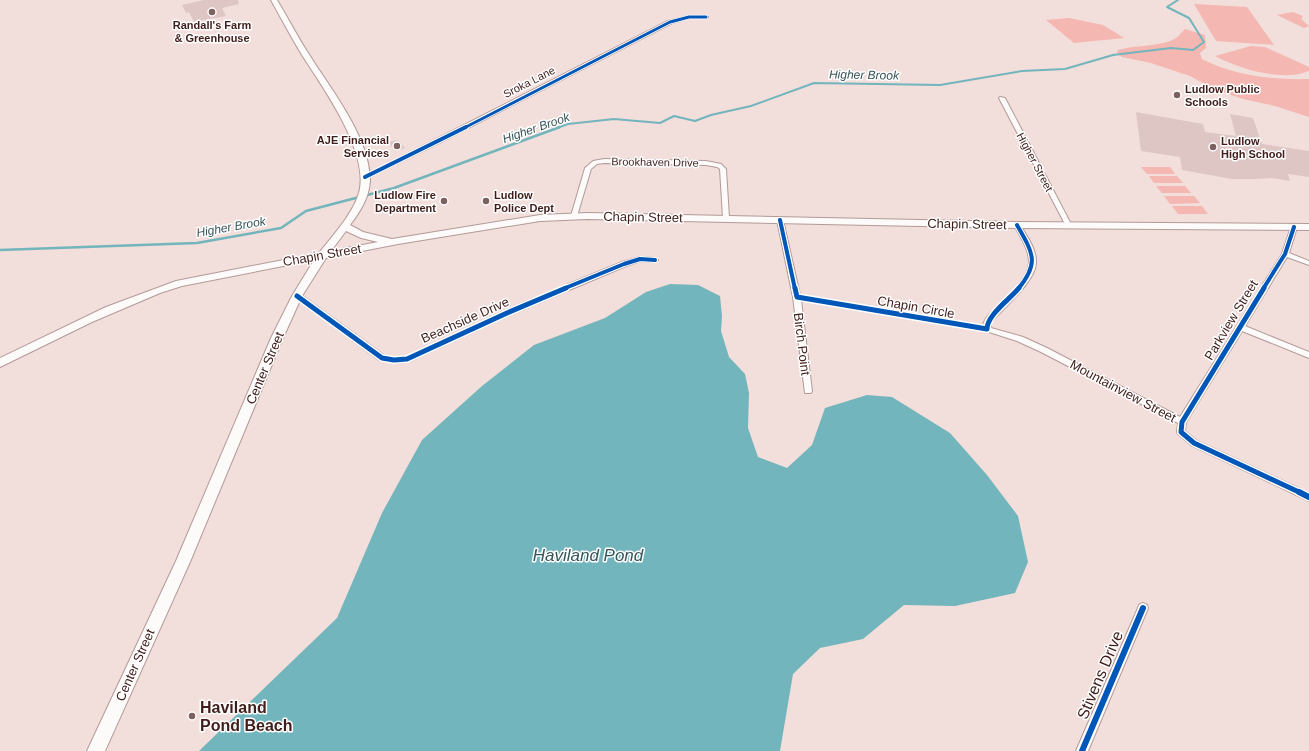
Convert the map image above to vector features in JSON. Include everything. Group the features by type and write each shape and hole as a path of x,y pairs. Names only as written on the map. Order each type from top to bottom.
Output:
{"main road":[{"name":"Center Street","path":"96,751 183,562 297,296 322,256 345,226 363,195 365,176 358,146 345,116 305,54 274,0"},
{"name":"Chapin Street","path":"0,363 106,310 145,294 180,283 398,241 540,218 574,216 1069,226 1309,227"},
{"path":"345,226 367,238 398,241"}],"street":[{"name":"Sroka Lane","path":"365,176 438,142 670,22 689,17 706,17"},
{"name":"Higher Street","path":"1002,98 1069,226"},
{"name":"Brookhaven Drive","path":"574,216 588,168 595,162 604,161 706,163 718,165 723,168 726,218"},
{"path":"780,220 797,297"},
{"path":"987,329 987,323 991,317 1030,274 1033,264 1029,246 1018,225"},
{"name":"Parkview Street","path":"1182,422 1285,254 1294,228"},
{"path":"1285,254 1309,263"},
{"name":"Beachside Drive","path":"297,296 382,358 399,361 407,359 507,313 624,264 640,259 655,260"},
{"name":"Chapin Circle","path":"797,297 987,329"},
{"name":"Birch Point","path":"797,297 808,391"},
{"path":"1240,327 1309,356"},
{"name":"Mountainview Street","path":"987,329 1020,339 1044,350 1182,422 1181,432 1194,443 1309,497"},
{"name":"Stivens Drive","path":"1082,751 1143,608"}],"shaded area":[{"path":"1194,4 1247,7 1274,45 1216,41"},
{"path":"1293,12 1303,16 1301,19 1309,26 1304,28 1277,15"},
{"path":"1069,18 1103,25 1124,38 1074,43 1046,20"},
{"path":"1185,29 1205,35 1206,48 1200,53 1202,59 1215,65 1254,76 1281,79 1309,79 1309,117 1275,106 1243,99 1214,89 1190,76 1151,63 1122,57 1117,53 1118,50 1125,48 1170,41 1177,37"},
{"path":"1251,46 1265,47 1309,67 1309,71 1298,74 1274,75 1248,69 1215,56"},
{"path":"1141,167 1170,167 1175,174 1147,174"},
{"path":"1149,176 1177,176 1183,183 1154,183"},
{"path":"1156,186 1185,186 1191,193 1162,193"},
{"path":"1164,196 1194,196 1200,203 1170,204"},
{"path":"1172,206 1202,206 1208,214 1178,214"}],"water":[{"name":"Haviland Pond","path":"670,284 698,285 720,296 722,316 721,331 729,357 745,374 749,393 748,428 758,457 787,468 812,445 825,408 867,395 892,397 950,433 987,475 1018,516 1028,562 1015,593 955,606 904,605 863,639 820,648 793,674 780,751 199,751 337,618 382,513 422,440 482,386 534,345 605,318 646,292"}],"building":[{"name":"Randall's Farm & Greenhouse","path":"204,0 238,0 239,4 222,8 226,16 194,22 189,12 186,13 182,5"},
{"name":"Ludlow High School","path":"1136,112 1203,124 1205,132 1236,136 1230,114 1253,118 1262,144 1309,151 1309,177 1288,174 1290,181 1272,178 1232,179 1182,170 1180,157 1141,151"},
{"name":"AJE Financial Services","path":"398,140 405,148 395,151 388,142"}],"waterway":[{"name":"Higher Brook","path":"557,128 568,124 614,119 660,123 674,116 695,121 711,115 751,106 814,83 940,85 1022,71 1065,69 1113,55 1171,48 1193,50 1204,42 1189,18 1167,7 1178,0"},
{"name":"Higher Brook","path":"0,250 197,243 281,228 306,211 394,188 560,127"}],"cycle path":[{"path":"365,177 437,142 670,22 689,17 706,17"},
{"path":"780,220 797,297 987,329 987,323 991,317 1023,284 1032,269 1033,263 1031,253 1017,225"},
{"path":"1294,227 1285,254 1182,422 1181,432 1194,443 1309,497"},
{"path":"297,296 382,358 400,360 407,359 507,313 624,264 640,259 655,260"},
{"path":"1082,751 1143,608"}],"place":[{"name":"Randall's Farm & Greenhouse","path":"212,12"},
{"name":"Ludlow Public Schools","path":"1177,95"},
{"name":"AJE Financial Services","path":"397,146"},
{"name":"Ludlow High School","path":"1213,147"},
{"name":"Ludlow Fire Department","path":"444,201"},
{"name":"Ludlow Police Dept","path":"486,201"},
{"name":"Haviland Pond Beach","path":"192,716"}]}
